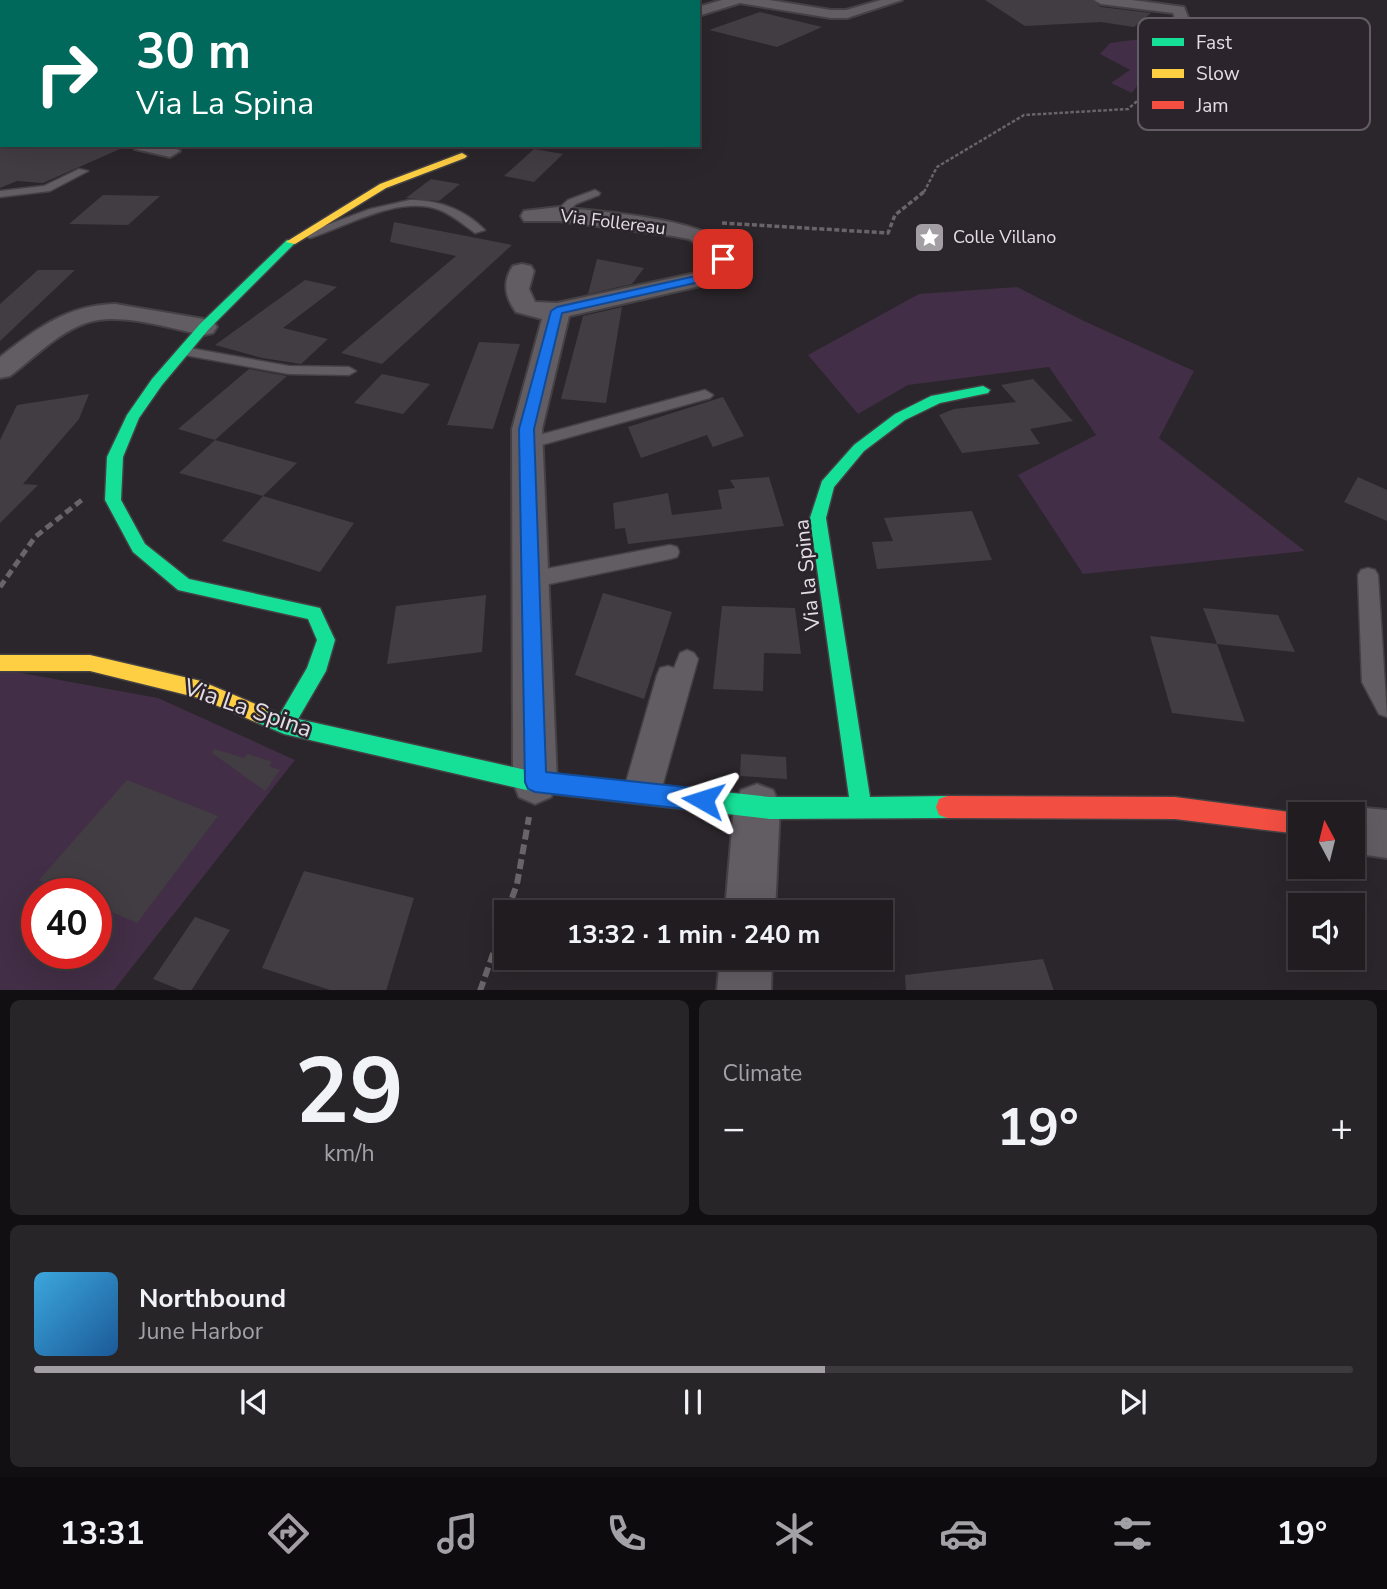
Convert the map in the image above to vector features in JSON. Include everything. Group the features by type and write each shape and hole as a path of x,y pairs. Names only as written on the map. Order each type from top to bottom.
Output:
{"street":[{"path":"705,5 723,5 735,0"},
{"path":"744,0 831,15 847,14 894,0"},
{"path":"1101,0 1179,10 1182,18"},
{"path":"151,147 170,151"},
{"path":"284,725 316,671 326,640 314,613 184,585 139,548 113,500 116,457 132,418 184,351 204,327 295,238 383,186 462,156"},
{"name":"Via Follereau","path":"522,271 517,289 525,307 538,311 557,311 713,276 721,270 723,259 719,247 696,234 559,214 532,215"},
{"path":"535,782 527,429 557,311"},
{"path":"0,370 59,327 85,314 117,313 204,327"},
{"name":"Via la Spina","path":"861,806 818,518 827,485 859,448 900,417 936,399 983,390"},
{"name":"Via La Spina","path":"0,663 90,663 201,690 284,725 535,782 757,806 1175,808 1288,822"},
{"path":"751,900 757,806"},
{"path":"1365,831 1387,834"},
{"path":"744,990 746,970"}],"lane":[{"path":"0,194 46,189 83,171"},
{"path":"559,214 572,202 595,193"},
{"path":"295,238 403,203 421,202 441,207 479,230"},
{"path":"184,351 289,370 349,371"},
{"path":"527,444 705,395"},
{"path":"530,580 670,552"},
{"path":"1368,575 1373,682 1387,708"},
{"path":"642,793 687,659"},
{"path":"642,793 668,675"}],"path":[{"path":"696,234 707,225 727,222 888,233 895,215 924,193 937,167 999,128 1024,115 1128,109 1138,100"},
{"path":"0,587 36,537 66,510 115,478"},
{"path":"512,900 517,884 535,782"},
{"path":"480,990 494,951"}],"shaded area":[{"path":"1138,39 1138,84 1132,93 1111,83 1130,70 1100,54 1110,43"},
{"path":"1017,287 1194,371 1159,438 1305,551 1083,574 1018,475 1096,435 1049,367 908,385 858,414 808,355 919,294"},
{"path":"0,669 158,698 295,760 114,990 0,990"}],"building":[{"path":"985,0 1092,0 1101,7 1151,13 1145,18 1138,18 1138,24 1134,27 1101,22 1025,26"},
{"path":"760,12 822,27 777,47 709,30"},
{"path":"0,147 124,147 43,183 17,181 0,188"},
{"path":"534,149 563,154 534,182 504,176"},
{"path":"431,179 460,184 439,201 406,198"},
{"path":"103,195 160,196 128,225 69,224"},
{"path":"394,222 512,245 382,364 341,353 456,256 390,242"},
{"path":"597,259 644,268 632,284 588,294"},
{"path":"38,270 75,270 0,341 0,304"},
{"path":"305,280 337,287 283,328 328,339 301,364 262,358 215,345"},
{"path":"622,307 606,403 561,399 583,316"},
{"path":"479,342 520,344 493,429 447,425"},
{"path":"249,369 287,376 215,440 178,429"},
{"path":"382,374 430,384 403,414 354,403"},
{"path":"1033,379 1073,421 1030,429 1040,444 962,453 939,415 954,409 1016,402 1001,385"},
{"path":"89,394 79,419 23,484 38,485 0,523 0,440 17,405"},
{"path":"723,397 744,436 713,447 707,435 641,458 628,427"},
{"path":"215,440 297,463 263,496 179,473"},
{"path":"769,477 784,526 628,544 625,528 615,529 613,503 668,493 672,515 722,509 718,490 735,488 730,480"},
{"path":"1358,477 1387,490 1387,521 1344,502"},
{"path":"263,496 354,523 320,572 222,541"},
{"path":"972,511 992,560 877,569 872,542 893,541 884,518"},
{"path":"603,593 672,612 644,699 575,675"},
{"path":"486,595 482,652 387,664 396,606"},
{"path":"722,606 795,608 801,654 764,653 763,691 713,689"},
{"path":"1203,608 1278,615 1295,652 1217,644"},
{"path":"1150,636 1217,644 1245,722 1172,713"},
{"path":"214,749 244,758 248,754 272,762 269,766 280,770 265,791 212,753"},
{"path":"741,754 786,757 787,779 740,776"},
{"path":"127,780 218,816 137,923 112,912 112,878 41,878"},
{"path":"304,871 414,898 386,990 330,990 262,968"},
{"path":"195,917 230,930 192,990 180,990 153,979"},
{"path":"1043,959 1054,990 906,990 905,975"}],"traffic: fast":[{"path":"284,725 316,671 326,640 314,613 184,585 139,548 113,500 115,457 132,418 157,382 204,327 291,242"},
{"path":"861,806 818,518 827,485 859,448 900,417 936,399 983,390"},
{"path":"258,714 284,725 535,782 770,808 947,807"}],"traffic: slow":[{"path":"291,242 383,186 462,156"},
{"path":"0,663 90,663 201,690 258,714"}],"traffic: jam":[{"path":"947,807 1175,808 1288,822"}],"place":[{"name":"Colle Villano","path":"930,237"}],"route":[{"path":"703,800 535,782 527,429 557,311 713,276 721,270 723,259"}]}
